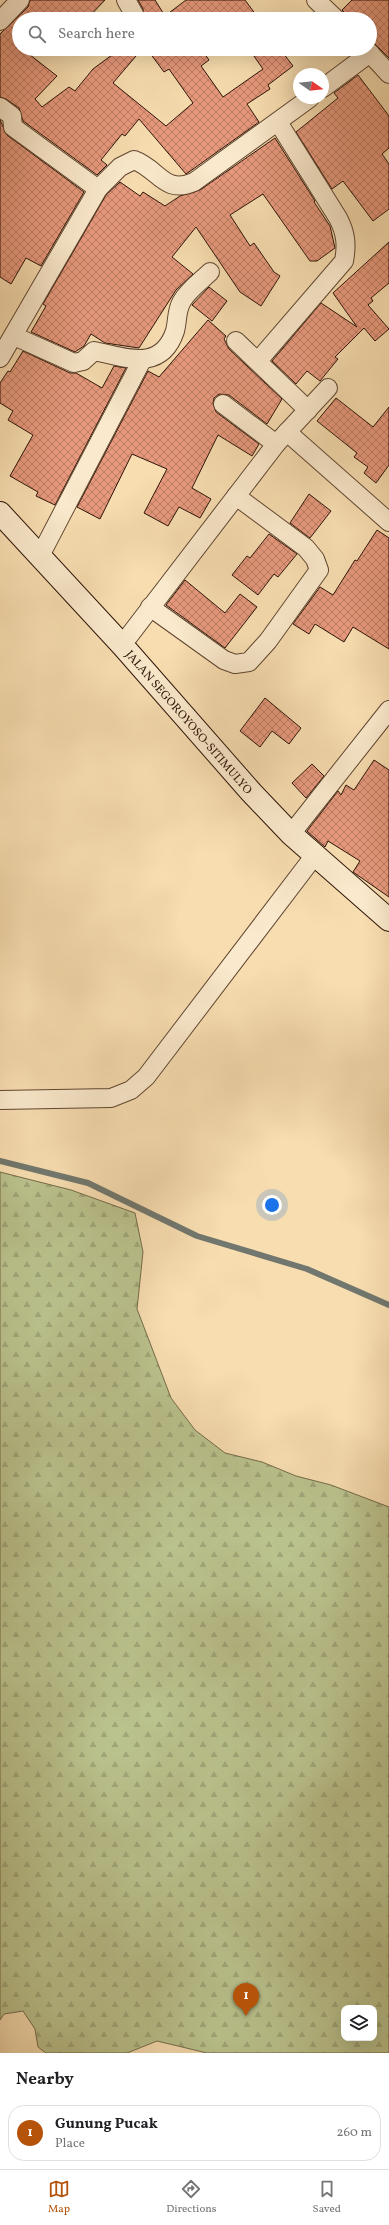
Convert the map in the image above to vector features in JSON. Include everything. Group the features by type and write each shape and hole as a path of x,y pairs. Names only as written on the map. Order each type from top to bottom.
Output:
{"main road":[{"name":"JALAN SEGOROYOSO-SITIMULYO","path":"0,513 122,645 251,792 291,834 389,920"}],"street":[{"path":"0,21 20,0"},
{"path":"316,0 329,12"},
{"path":"329,83 362,56"},
{"path":"373,56 389,74"},
{"path":"0,358 98,189 120,167 134,160 140,162 169,184 176,187 186,186 194,182 302,104"},
{"path":"0,107 12,116 13,127 98,189"},
{"path":"258,361 344,261 347,245 343,228 338,218 278,122"},
{"path":"14,336 74,363 83,360 94,351 124,359 142,360 156,356 169,343 175,330 176,313 182,299 210,272"},
{"path":"236,341 308,410"},
{"path":"40,556 142,360"},
{"path":"122,645 282,438 328,388"},
{"path":"223,404 282,438 389,522"},
{"path":"150,607 211,653 235,664 249,662 268,641 319,570 315,559 306,548 236,496"},
{"path":"291,834 389,710"},
{"path":"0,1100 111,1098 131,1090 146,1077 315,855"}],"green space":[{"path":"0,1172 71,1190 135,1213 143,1252 137,1309 171,1398 195,1430 225,1453 262,1462 296,1476 331,1485 389,1507 389,2053 207,2053 157,2041 127,2053 46,2053 38,2047 35,2029 23,2011 4,2014 0,2020"}],"building":[{"path":"30,0 105,0 94,12 23,12 28,7"},
{"path":"138,0 155,0 162,12 143,12"},
{"path":"186,0 245,0 254,12 170,12"},
{"path":"352,0 389,0 389,58 377,46 377,12 344,12 342,10"},
{"path":"12,22 12,56 31,56 57,76 35,99 42,107 69,87 75,91 93,69 111,56 136,56 113,83 166,126 193,103 169,69 164,72 152,56 206,56 209,60 201,66 223,97 263,69 254,56 285,56 293,66 268,85 270,89 247,104 259,122 186,174 139,119 125,136 122,134 101,160 107,165 97,175 23,121 19,108 6,99 0,97 0,34"},
{"path":"358,75 389,116 389,148 382,154 389,164 389,209 373,221 343,181 332,189 296,132 338,98 334,93"},
{"path":"0,120 7,135 84,192 41,266 26,258 11,284 0,277"},
{"path":"275,138 330,226 335,248 317,261 310,261 263,194 230,215 250,246 254,243 274,272 280,276 261,306 240,292 196,227 172,257 193,274 176,290 139,348 105,343 91,334 84,346 75,352 31,332 46,306 43,304 106,195 120,182 140,196 143,192 165,206 180,196 200,190"},
{"path":"389,242 389,283 371,298 373,301 368,305 389,329 375,341 364,328 335,357 338,359 320,381 307,371 296,384 272,361 321,303 357,327 333,293"},
{"path":"209,287 227,301 212,321 192,305"},
{"path":"208,320 226,336 224,339 229,349 282,399 267,424 229,395 219,394 214,398 213,403 216,412 259,444 252,456 218,435 192,488 211,499 200,518 179,507 168,526 144,513 167,469 132,454 100,519 77,507 148,371 159,377"},
{"path":"23,351 70,373 76,373 102,388 114,366 126,368 55,505 36,496 38,492 10,476 33,435 8,420 13,411 0,403 0,383 8,371 10,372"},
{"path":"336,398 373,427 389,407 389,465 376,483 364,473 368,467 354,457 357,453 317,421"},
{"path":"309,494 331,511 310,538 290,523"},
{"path":"377,530 389,538 389,649 353,627 344,642 315,624 309,634 293,624 320,587 333,595 355,560 357,561"},
{"path":"269,534 297,554 278,577 274,574 258,595 232,575 247,556 250,558"},
{"path":"185,580 225,613 240,594 257,607 225,648 166,605"},
{"path":"265,698 301,728 289,744 272,731 260,747 240,731"},
{"path":"374,760 389,770 389,897 353,872 360,861 328,841 325,847 307,831 338,791 341,795 346,785 354,790"},
{"path":"312,764 324,776 306,798 292,783"}],"waterway":[{"path":"0,1161 88,1183 197,1236 307,1269 389,1305"}],"place":[{"name":"Gunung Pucak","path":"246,2016"}]}
